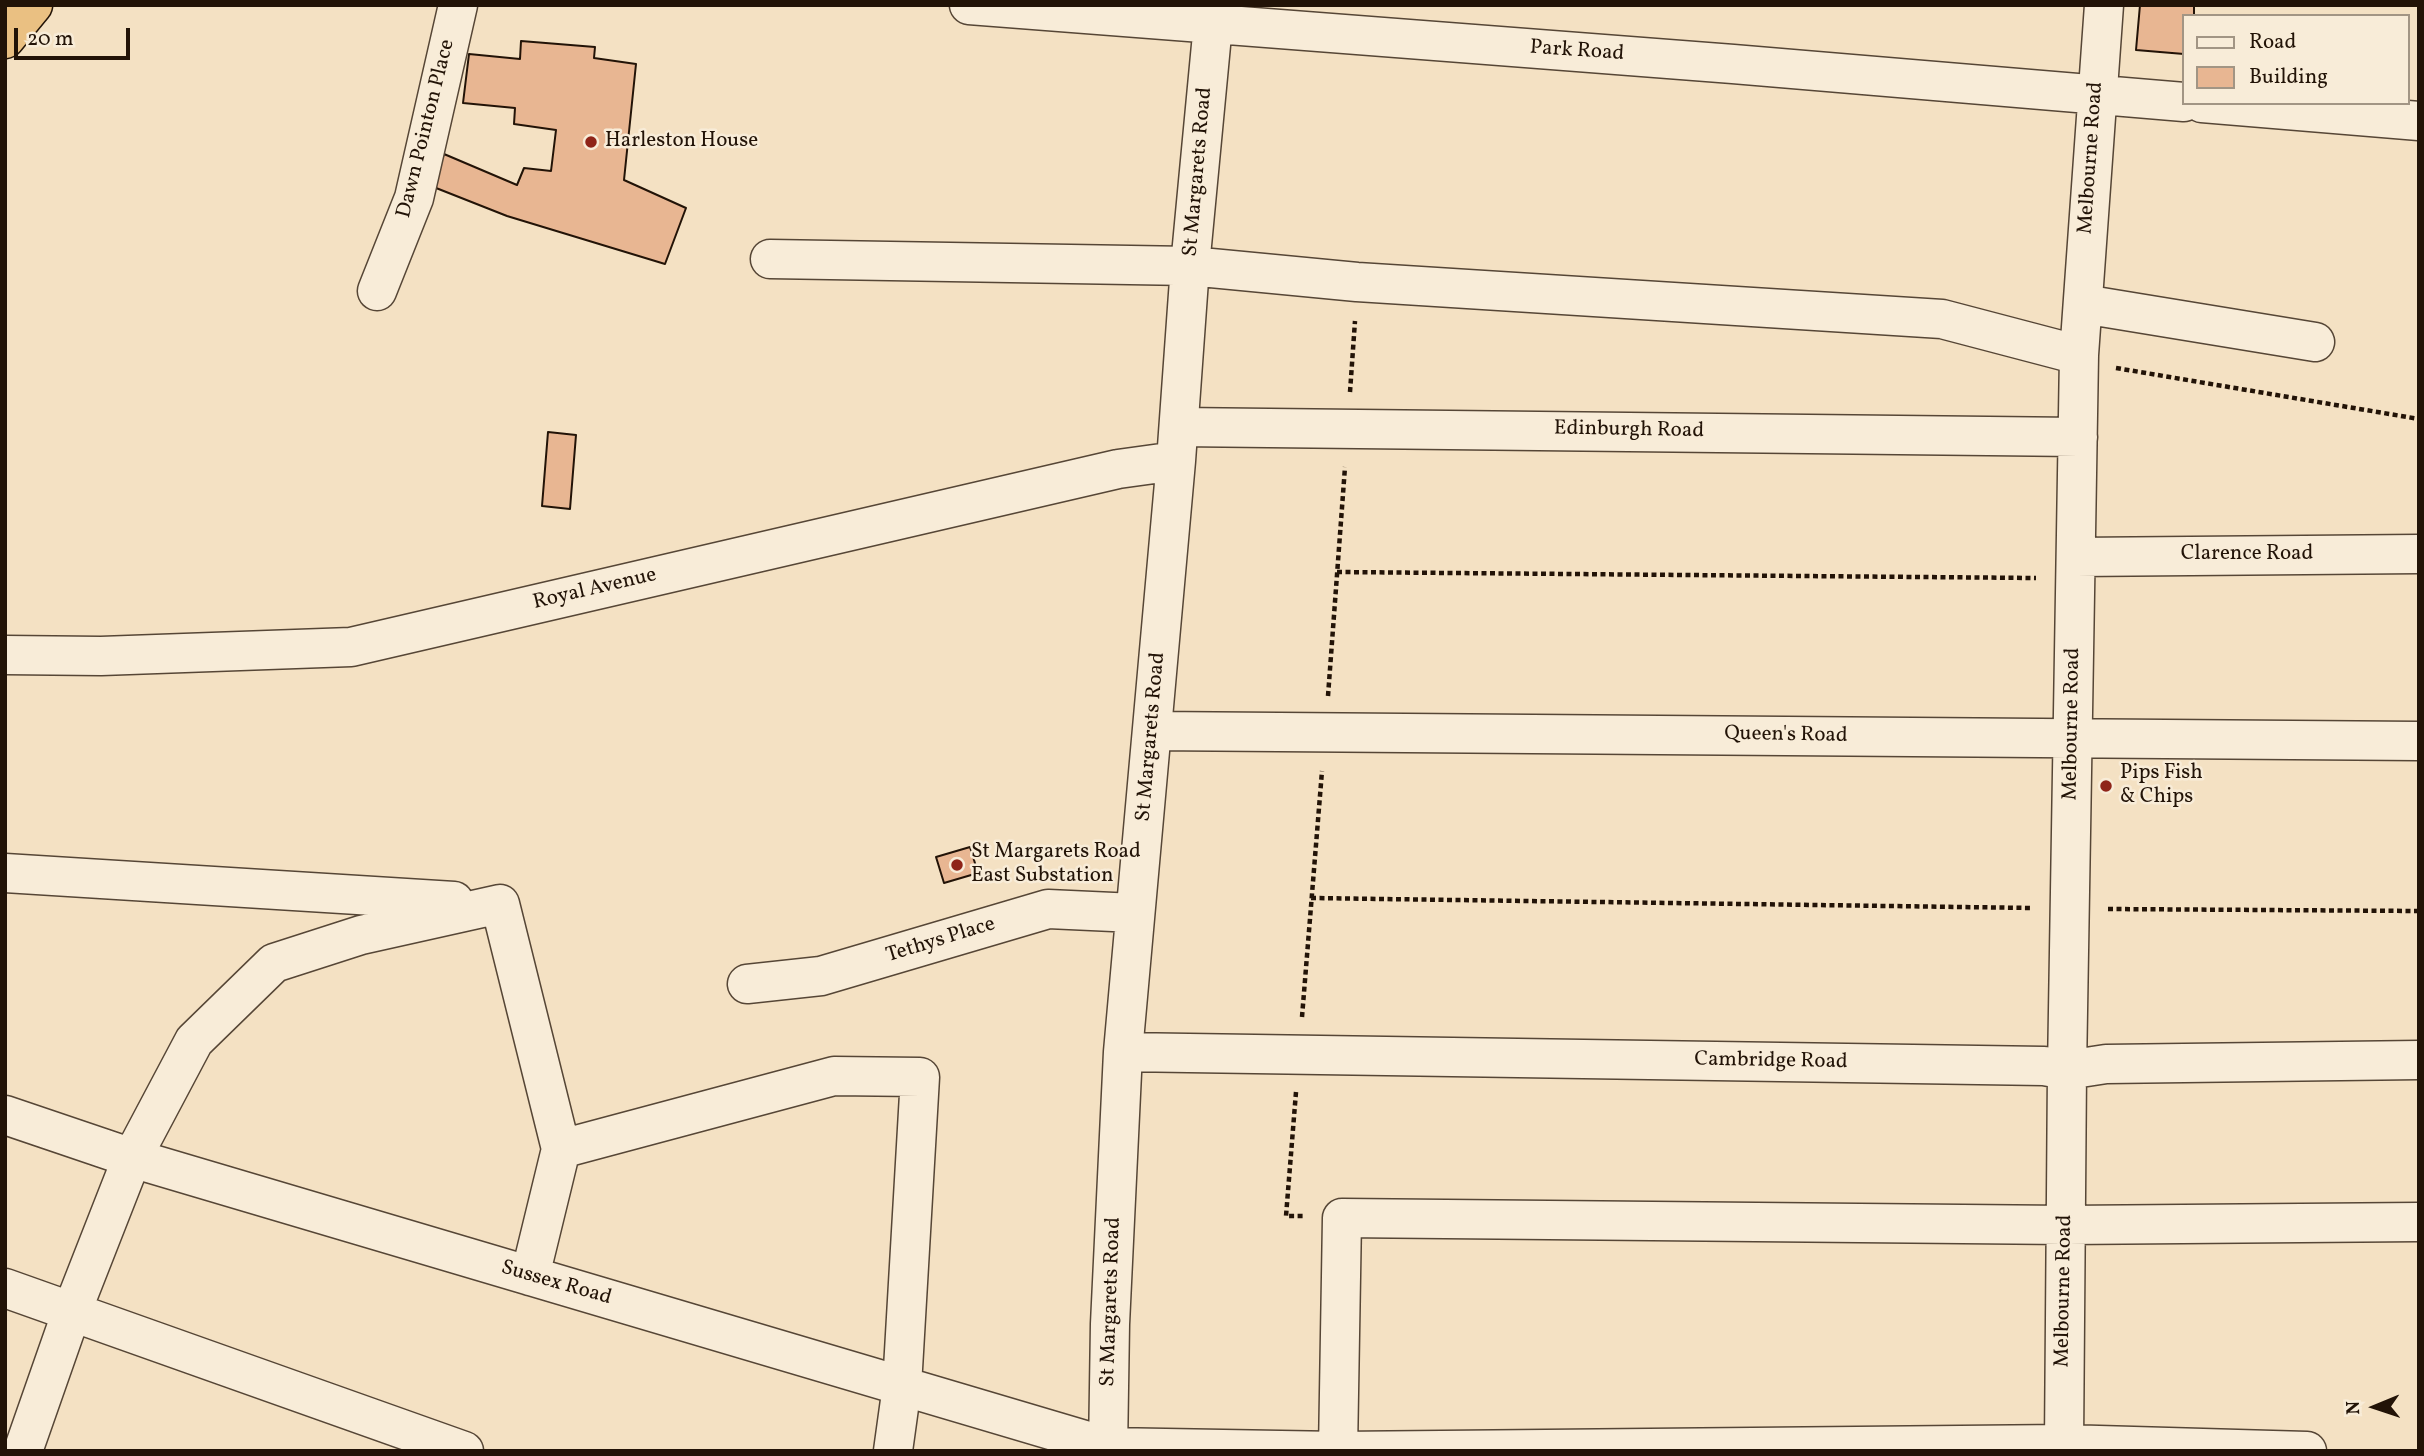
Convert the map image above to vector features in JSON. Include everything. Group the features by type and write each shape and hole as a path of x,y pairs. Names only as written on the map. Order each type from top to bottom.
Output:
{"highway":[{"path":"5,39 33,5"}],"street":[{"name":"Dawn Pointon Place","path":"377,291 414,198 458,5"},
{"name":"Park Road","path":"969,5 1227,18 2182,102"},
{"name":"Melbourne Road","path":"2064,1444 2067,1070 2080,359 2104,5"},
{"name":"St Margarets Road","path":"1108,1449 1110,1324 1122,1052 1178,444 1190,266 1227,18"},
{"path":"2226,105 2419,121"},
{"path":"770,259 1190,266 1357,282 1942,318 2080,359"},
{"path":"2083,304 2315,342"},
{"name":"Edinburgh Road","path":"1178,444 1348,428 2078,437"},
{"name":"Royal Avenue","path":"5,655 101,656 352,647 1091,475 1178,444"},
{"name":"Clarence Road","path":"2076,567 2419,554"},
{"name":"Queen's Road","path":"1152,730 2419,741"},
{"path":"5,873 500,904"},
{"path":"23,1451 72,1311 132,1158 194,1041 274,963 361,935 500,904"},
{"path":"500,904 561,1149 530,1276"},
{"name":"Tethys Place","path":"747,984 821,976 1048,909 1135,913"},
{"name":"Cambridge Road","path":"1122,1052 2045,1066 2067,1070 2106,1064 2419,1060"},
{"path":"561,1149 834,1076 920,1077 902,1386 893,1451"},
{"name":"Sussex Road","path":"5,1115 132,1158 1108,1449 1338,1451 2064,1444 2307,1451"},
{"path":"1338,1451 1342,1218 2066,1225 2419,1222"},
{"path":"5,1288 464,1451"}],"path":[{"path":"1342,1218 1286,1216 1325,732 1357,282"},
{"path":"2080,359 2419,419"},
{"path":"1337,572 2076,567"},
{"path":"1311,898 2419,911"}],"building":[{"path":"2140,5 2194,5 2194,14 2182,14 2182,54 2136,50"},
{"name":"Harleston House","path":"521,41 595,47 594,58 636,64 624,180 686,208 665,264 507,216 431,186 444,154 517,185 524,168 551,171 556,130 514,124 515,108 463,103 469,54 520,59"},
{"path":"548,432 576,435 570,509 542,506"},
{"name":"St Margarets Road East Substation","path":"970,847 978,873 944,883 936,857"}],"place":[{"name":"Harleston House","path":"591,142"},
{"name":"Pips Fish & Chips","path":"2106,786"},
{"name":"St Margarets Road East Substation","path":"957,865"}]}
